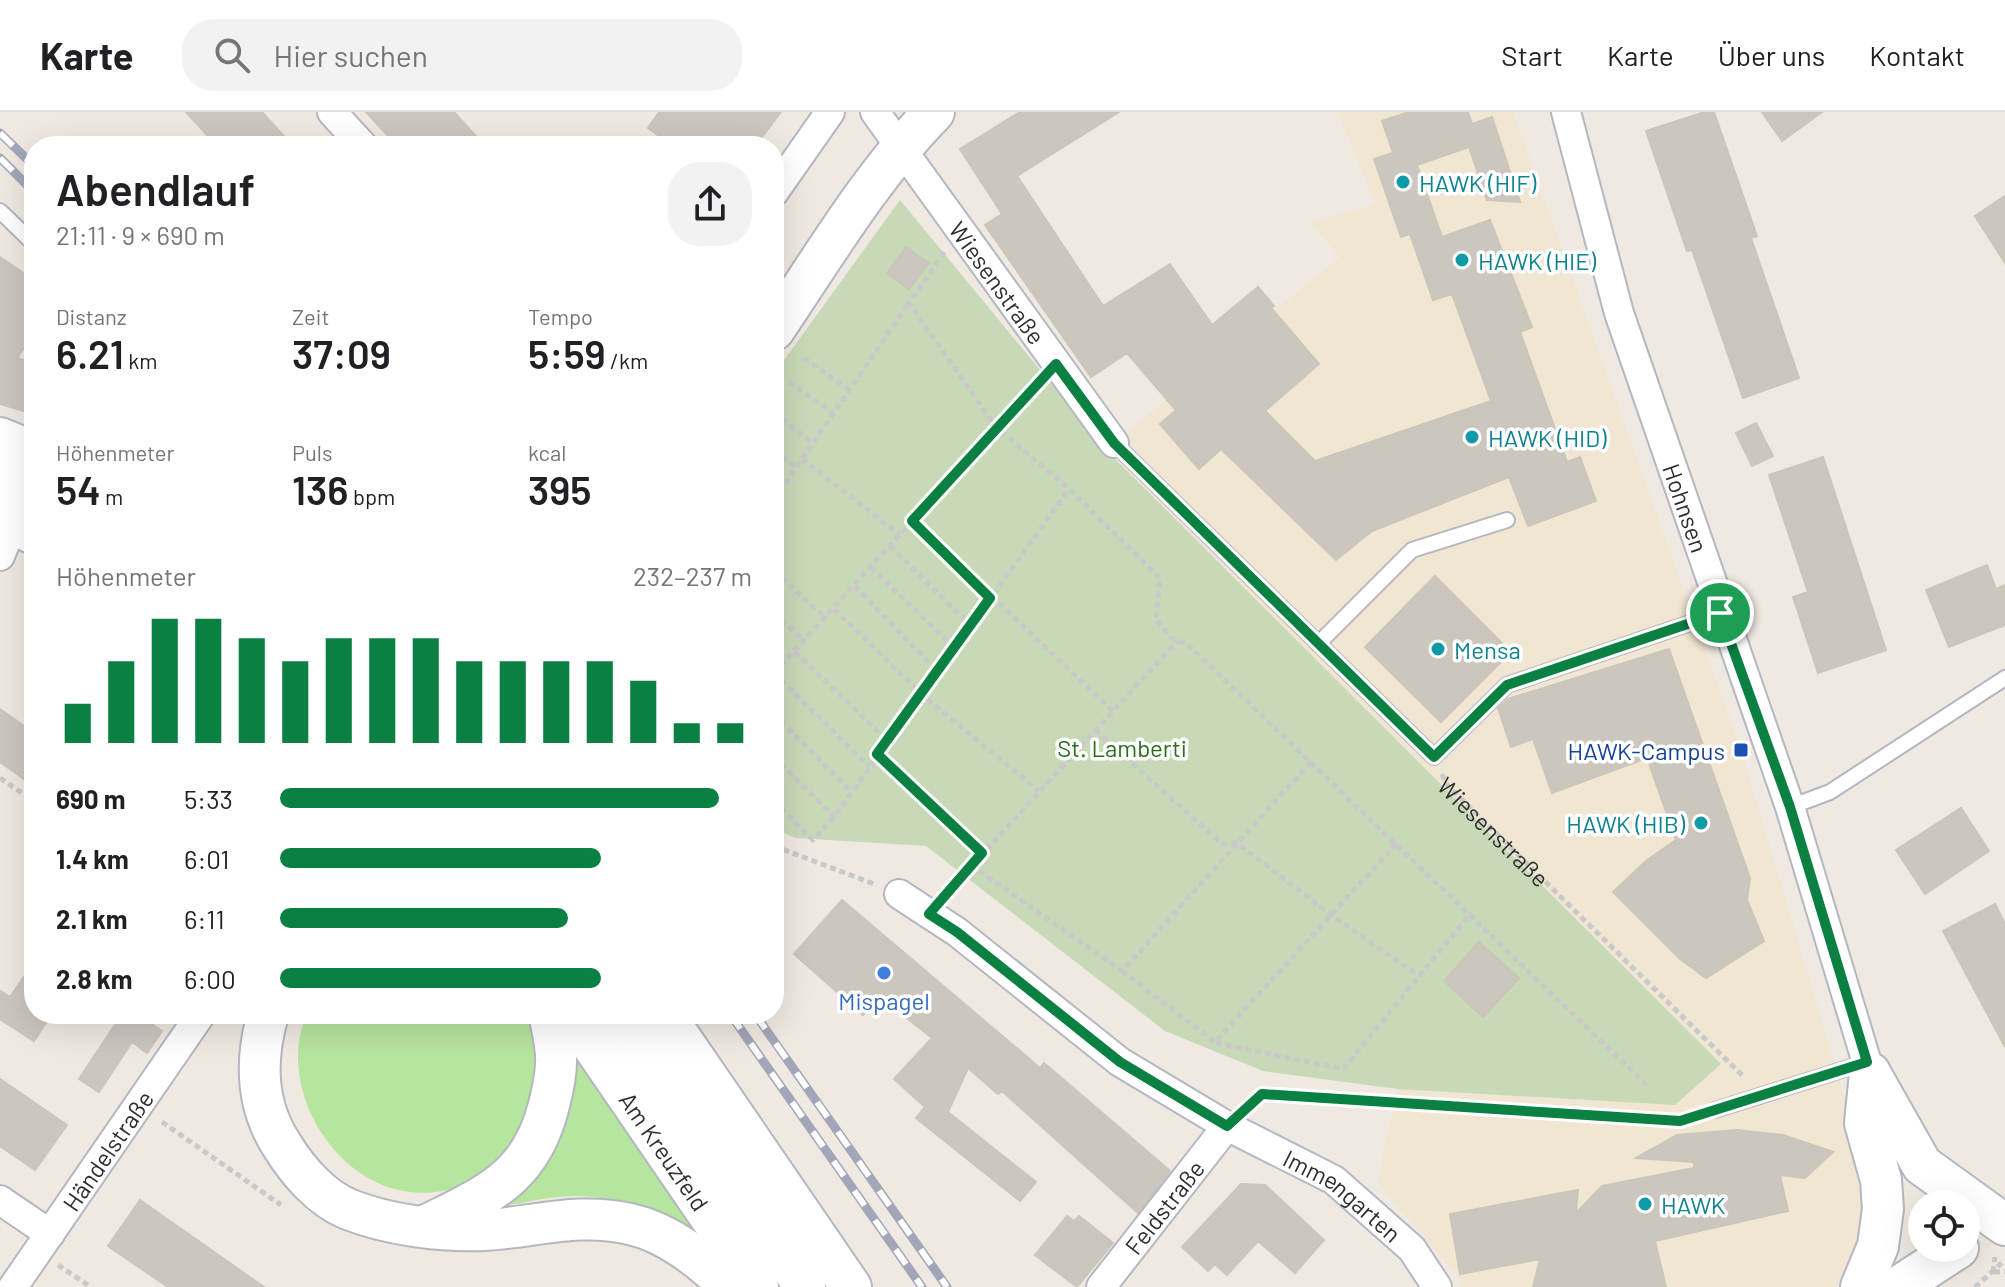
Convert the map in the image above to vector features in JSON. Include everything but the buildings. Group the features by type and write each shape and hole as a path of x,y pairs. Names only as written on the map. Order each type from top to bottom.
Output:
{"main road":[{"path":"784,316 899,149 934,112"},
{"path":"0,438 24,448"},
{"path":"0,476 24,487"},
{"path":"265,1024 257,1076 265,1107 280,1142 301,1174 345,1209 387,1220 484,1230 576,1217 630,1224 672,1239 731,1287"},
{"path":"427,1225 501,1184 535,1150 543,1130 559,1057 551,1024"},
{"name":"Am Kreuzfeld","path":"578,1024 758,1287"},
{"name":"Am Kreuzfeld","path":"626,1024 805,1287"},
{"path":"671,1024 851,1287"},
{"path":"1861,1287 1878,1246 1883,1209 1881,1180 1865,1123 1868,1067"},
{"name":"Hohnsen","path":"1868,1067 1922,1165 2004,1231"},
{"path":"1980,1239 2004,1231"},
{"path":"1898,1287 1936,1262"}],"street":[{"path":"332,112 354,136"},
{"path":"784,178 830,112"},
{"name":"Wiesenstraße","path":"875,112 958,232 1114,443"},
{"name":"Hohnsen","path":"1566,112 1619,313 1720,613 1790,807 1868,1067"},
{"name":"Immengarten","path":"899,894 957,932 1120,1062 1227,1126 1334,1180 1412,1249 1437,1287"},
{"name":"Händelstraße","path":"13,1287 194,1024"},
{"name":"Feldstraße","path":"1101,1287 1227,1126"},
{"path":"0,1200 50,1234"}],"lane":[{"path":"0,211 24,234"},
{"name":"Wiesenstraße","path":"1114,443 1434,757"},
{"path":"1319,643 1412,550 1507,520"},
{"path":"1434,757 1507,685 1720,613"},
{"path":"1790,807 1830,792 2005,678"},
{"path":"1715,1110 1868,1067"}],"path":[{"path":"784,484 958,232"},
{"path":"909,303 996,427 1069,489 1160,578 1156,620 1177,641 1187,644 1471,913 1650,1088"},
{"path":"804,358 849,390"},
{"path":"785,664 1056,364"},
{"path":"789,382 833,413"},
{"path":"784,421 813,443"},
{"path":"784,458 796,467"},
{"path":"802,459 900,535"},
{"path":"784,811 813,840 834,817 1069,489"},
{"path":"912,521 1113,711"},
{"path":"890,546 970,625"},
{"path":"871,567 954,648"},
{"path":"784,580 826,618"},
{"path":"855,586 937,671"},
{"path":"834,609 921,694 1039,791"},
{"path":"784,622 805,641"},
{"path":"929,914 1177,641"},
{"path":"795,652 887,740"},
{"path":"784,683 869,766"},
{"path":"784,724 851,791"},
{"path":"1095,730 1222,844 1237,843 1331,915 1418,975"},
{"path":"877,754 982,853"},
{"name":"Wiesenstraße","path":"1434,757 1447,785 1763,1095"},
{"path":"1122,971 1311,762"},
{"path":"784,767 834,817"},
{"path":"0,778 24,794"},
{"path":"1215,1042 1397,843"},
{"path":"784,850 899,894"},
{"path":"971,865 1122,971 1215,1042 1343,1069 1471,913"},
{"path":"1227,1126 1262,1094 1680,1121 1715,1110"},
{"path":"1975,1287 1993,1272 2004,1231"},
{"path":"1993,1272 2005,1272"}],"shaded area":[{"path":"1338,112 1513,112 1741,750 1865,1166 1869,1199 1853,1263 1835,1287 1462,1287 1458,1276 1395,1205 1378,1181 1397,1089 1675,1105 1106,450 1340,257 1311,223 1375,204"}],"green space":[{"name":"St. Lamberti","path":"900,200 1106,450 1721,1064 1675,1105 1397,1089 1263,1071 1165,1031 926,846 796,838 784,833 784,360"},
{"path":"304,1024 530,1024 535,1085 533,1106 525,1128 512,1147 497,1164 479,1177 437,1192 391,1188 367,1177 345,1161 327,1141 303,1092 298,1065 299,1039"},
{"path":"576,1056 695,1231 633,1206 594,1197 552,1198 481,1210 561,1130 570,1108"}],"railway":[{"path":"0,133 24,156"},
{"path":"0,158 24,182"},
{"path":"737,1024 922,1287"},
{"path":"762,1024 947,1287"}],"place":[{"name":"HAWK (HIF)","path":"1403,182"},
{"name":"HAWK (HIE)","path":"1462,260"},
{"name":"HAWK (HID)","path":"1472,437"},
{"name":"Mensa","path":"1438,649"},
{"name":"HAWK-Campus","path":"1741,750"},
{"name":"HAWK (HIB)","path":"1701,823"},
{"name":"Mispagel","path":"884,973"},
{"name":"HAWK","path":"1645,1204"}],"route":[{"path":"1056,364 1114,443 1434,757 1507,685 1720,613 1790,807 1867,1062 1680,1121 1262,1094 1227,1126 1120,1062 957,932 929,914 982,853 877,754 990,598 912,521 1056,364"}]}
